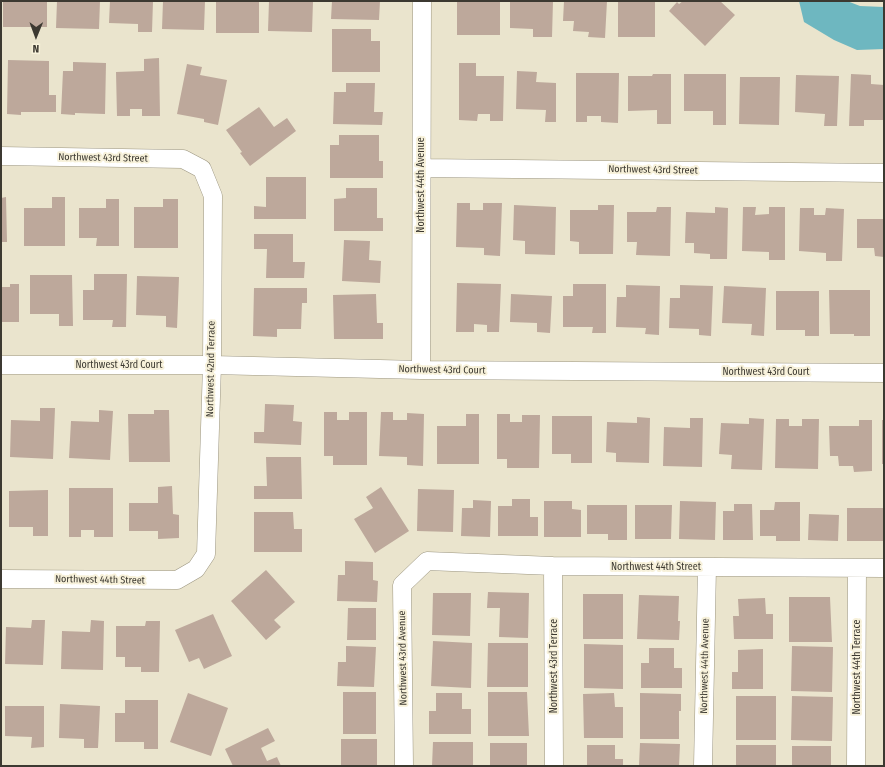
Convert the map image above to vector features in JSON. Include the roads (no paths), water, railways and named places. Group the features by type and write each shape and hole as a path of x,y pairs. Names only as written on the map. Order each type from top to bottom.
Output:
{"street":[{"name":"Northwest 44th Avenue","path":"421,370 422,1"},
{"name":"Northwest 43rd Street","path":"1,156 183,159 202,169"},
{"name":"Northwest 43rd Street","path":"422,168 884,173"},
{"name":"Northwest 42nd Terrace","path":"196,569 206,554 212,364 213,196 202,169"},
{"name":"Northwest 43rd Court","path":"1,365 212,364 421,370 884,373"},
{"name":"Northwest 44th Street","path":"427,561 553,566 884,568"},
{"name":"Northwest 43rd Avenue","path":"404,766 402,585 427,561"},
{"name":"Northwest 43rd Terrace","path":"553,566 554,766"},
{"name":"Northwest 44th Avenue","path":"703,766 707,567"},
{"name":"Northwest 44th Terrace","path":"856,766 857,568"},
{"name":"Northwest 44th Street","path":"1,579 177,580 196,569"}],"water":[{"path":"799,1 847,1 860,6 884,7 884,49 857,50 834,40 804,22"}]}
